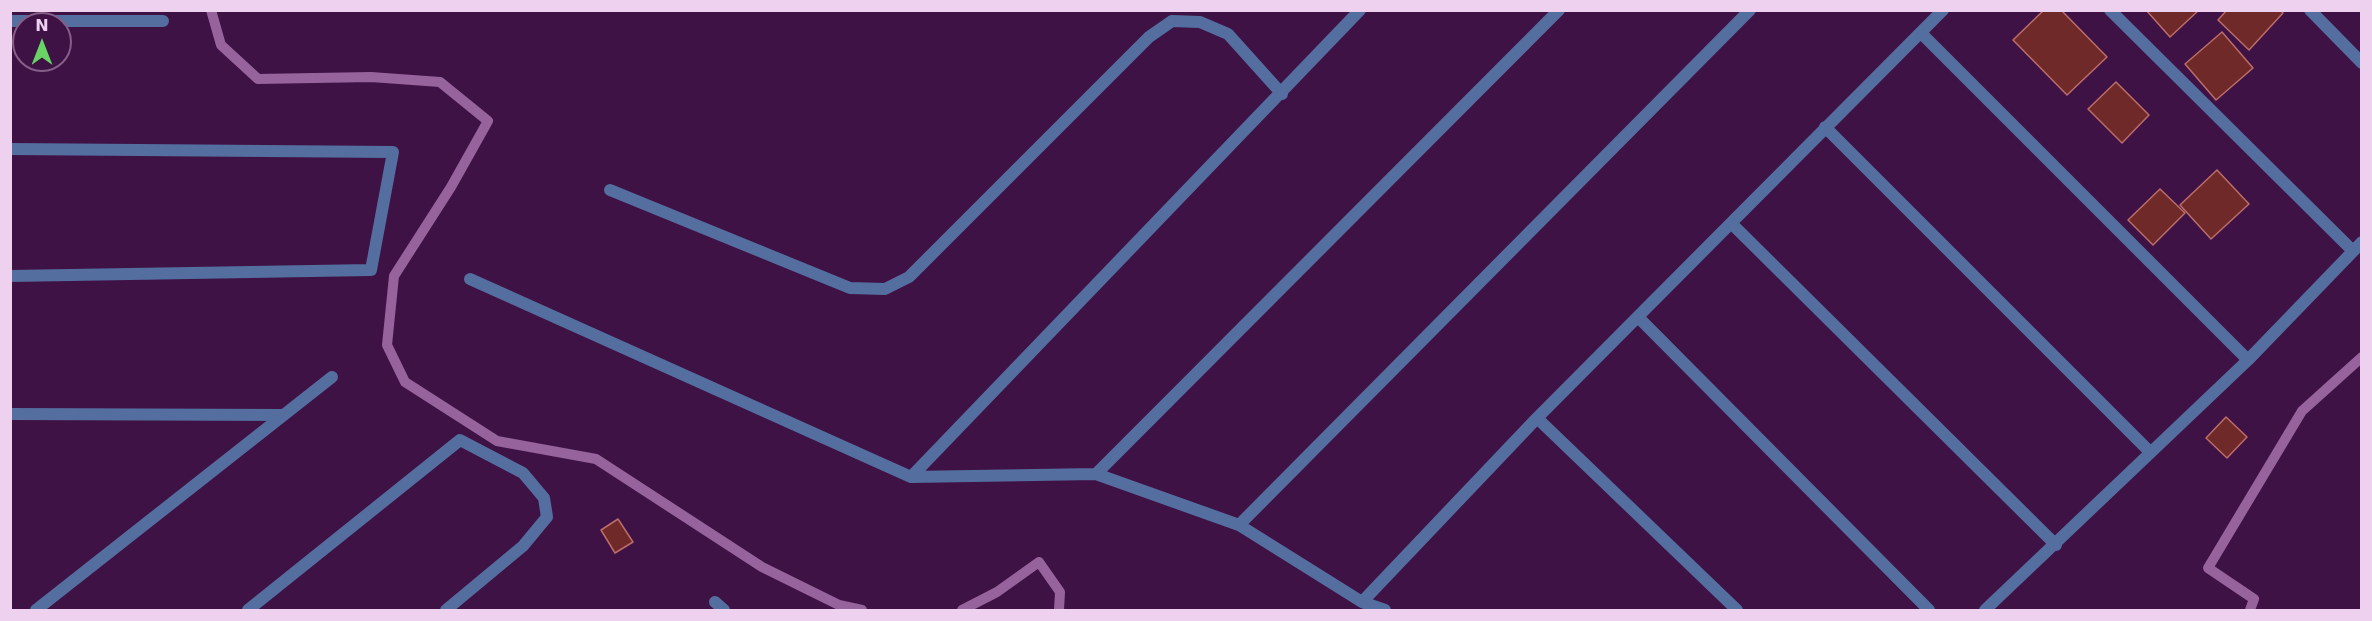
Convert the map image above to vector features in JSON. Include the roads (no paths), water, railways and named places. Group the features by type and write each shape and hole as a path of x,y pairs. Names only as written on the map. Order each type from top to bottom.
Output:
{"street":[{"path":"910,477 1282,94 1360,10"},
{"path":"1096,474 1559,10"},
{"path":"1239,525 1750,10"},
{"path":"1362,603 1537,418 1943,10"},
{"path":"1985,610 2056,545 2248,360 2357,246 2110,10"},
{"path":"2310,10 2361,63"},
{"path":"10,21 163,21"},
{"path":"610,190 850,288 885,289 909,277 1149,37 1172,21 1200,21 1228,34 1282,94"},
{"path":"1921,33 2248,360"},
{"path":"1825,127 2150,452"},
{"path":"10,149 393,152 371,270 10,276"},
{"path":"1731,223 2056,545"},
{"path":"470,279 910,477 1096,474 1239,525 1362,603 1385,610"},
{"path":"1639,318 1929,610"},
{"path":"36,610 332,377"},
{"path":"10,414 283,415"},
{"path":"1537,418 1737,610"},
{"path":"248,610 460,440 523,473 544,498 547,518 523,546 446,610"}],"waterway":[{"path":"211,10 221,45 258,79 371,77 440,82 488,121 451,187 394,276 387,345 405,382 497,441 596,459 762,567 839,605 862,610"},
{"path":"2250,610 2254,599 2208,568 2302,411 2362,357"},
{"path":"962,610 997,592 1039,562 1060,592 1059,610"}]}
